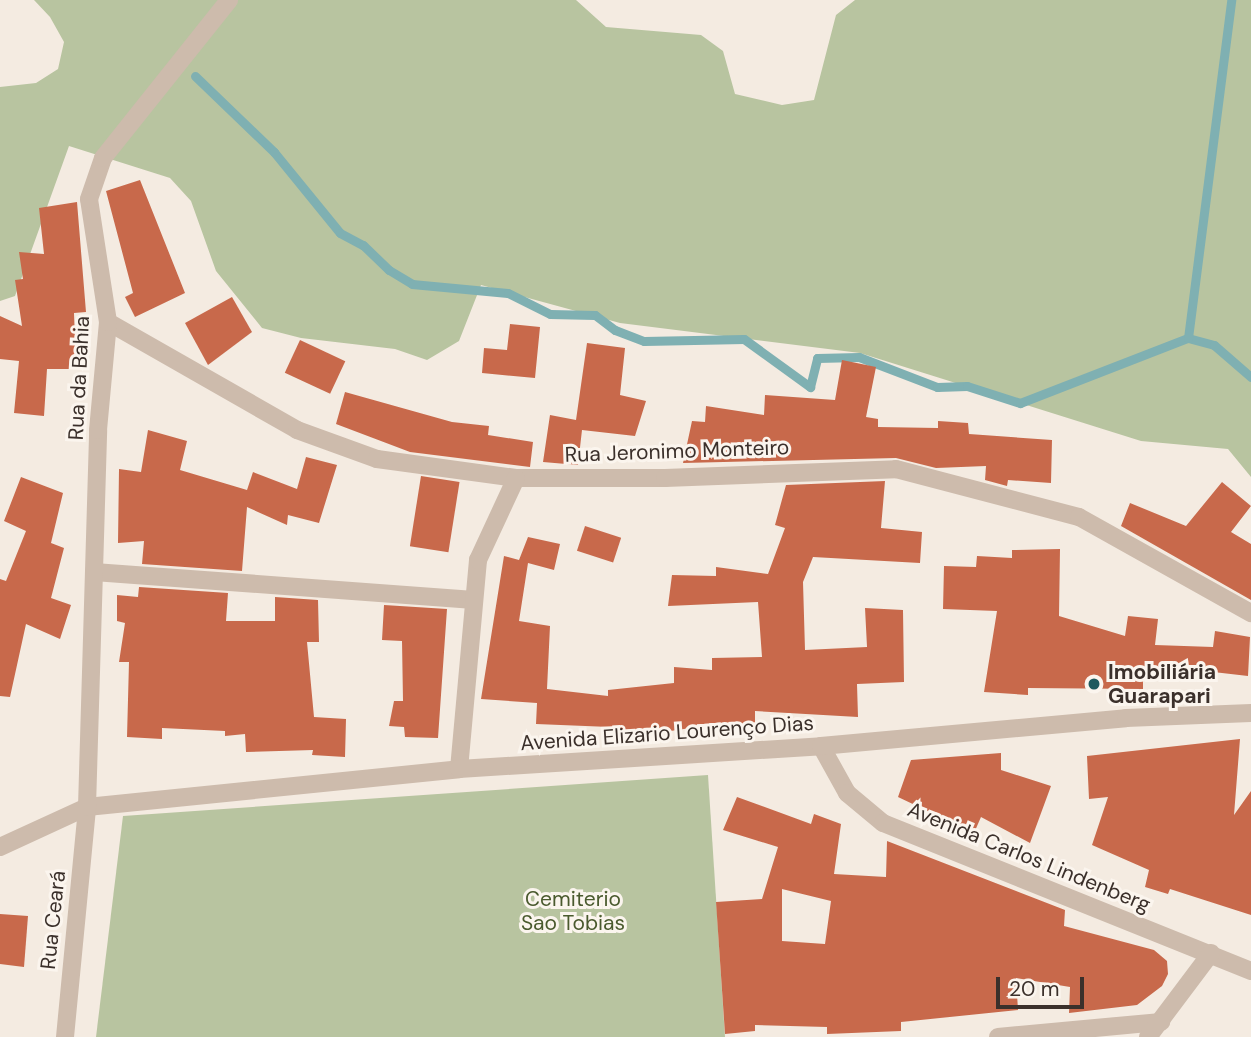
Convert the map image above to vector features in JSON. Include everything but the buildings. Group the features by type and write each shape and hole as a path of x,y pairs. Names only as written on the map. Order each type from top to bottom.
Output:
{"street":[{"name":"Rua da Bahia","path":"87,807 98,430 108,322 89,199 103,158 229,0"},
{"name":"Rua Jeronimo Monteiro","path":"108,322 296,430 377,459 516,478 665,478 896,469 1079,517 1251,613"},
{"path":"459,769 478,560 516,478"},
{"path":"94,572 474,600"},
{"name":"Avenida Elizario Lourenço Dias","path":"0,847 87,807 459,769 821,746 1126,718 1251,713"},
{"name":"Avenida Carlos Lindenberg","path":"821,746 847,793 883,823 1251,971"},
{"name":"Rua Ceará","path":"65,1037 87,807"},
{"path":"1148,1037 1211,953"},
{"path":"998,1037 1161,1022"}],"green space":[{"path":"34,0 576,0 606,27 701,35 723,51 735,94 782,105 814,100 836,15 855,0 1251,0 1251,477 1228,449 1141,441 860,353 620,323 481,285 459,341 427,360 395,349 301,338 262,328 216,271 191,201 170,178 69,146 15,296 0,301 0,87 36,83 58,69 64,42 50,17"},
{"name":"Cemiterio Sao Tobias","path":"708,775 725,1037 96,1037 123,816"}],"waterway":[{"path":"1188,338 1231,0"},
{"path":"195,76 274,152 340,233 363,245 389,270 412,284 508,293 550,314 595,315 615,330 644,341 744,339 810,387 817,358 859,357 937,387 967,386 1020,403 1188,338 1214,345 1251,377"}],"place":[{"name":"Imobiliária Guarapari","path":"1094,684"}]}
